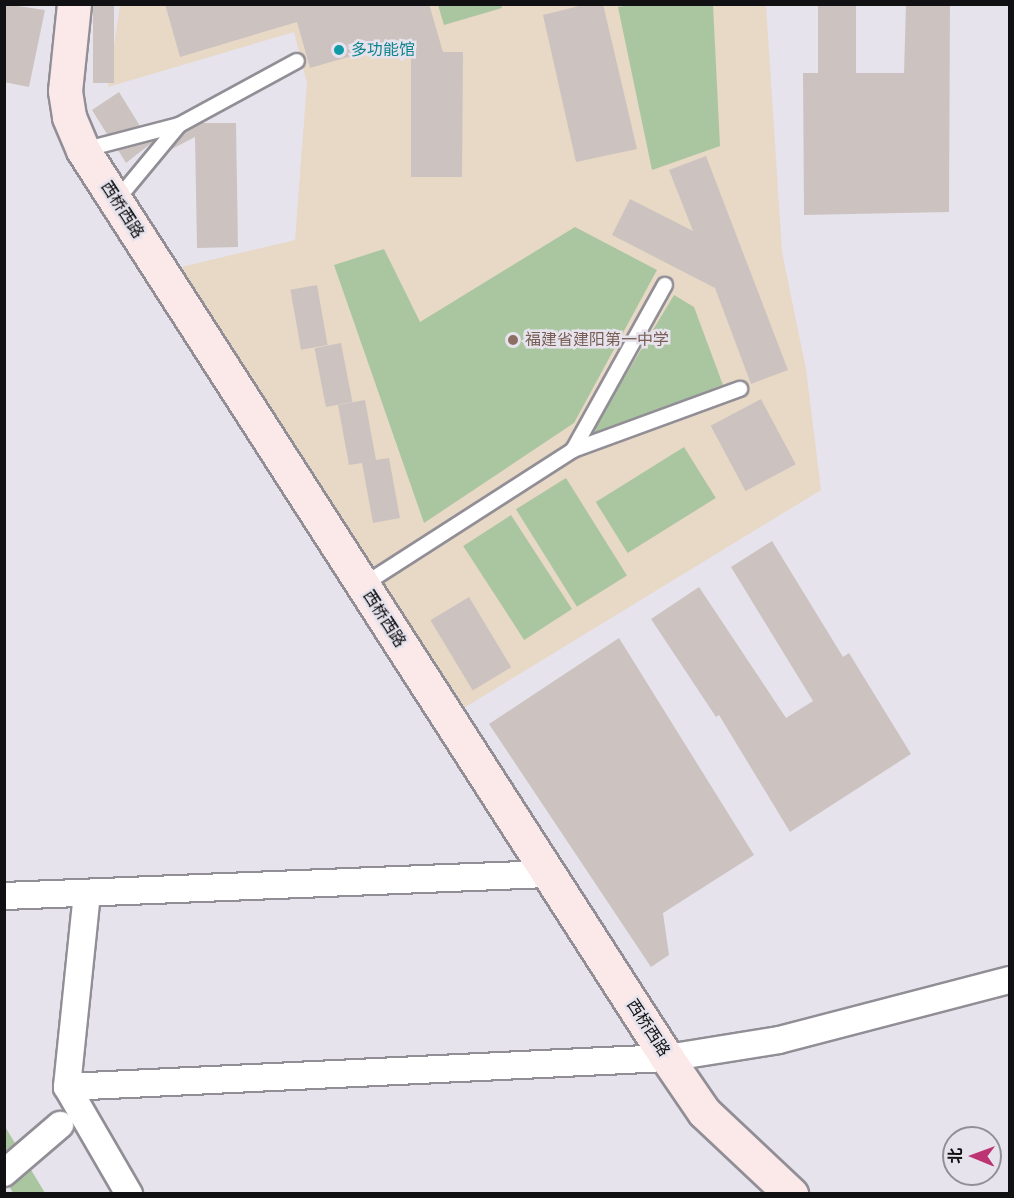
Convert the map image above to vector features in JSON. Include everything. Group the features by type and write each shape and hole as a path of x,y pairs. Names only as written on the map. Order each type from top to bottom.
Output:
{"main road":[{"name":"西桥西路","path":"74,4 65,91 69,117 83,150 667,1058 704,1112 792,1194"}],"street":[{"path":"4,896 548,874"},
{"path":"87,893 67,1087 129,1194"},
{"path":"67,1087 667,1058 779,1040 1010,980"},
{"path":"4,1173 60,1125"}],"lane":[{"path":"83,150 179,125 297,62"},
{"path":"116,201 179,125"},
{"path":"573,450 665,285"},
{"path":"363,585 573,450 740,389"}],"shaded area":[{"name":"福建省建阳第一中学","path":"120,5 766,5 782,252 806,369 821,490 462,709 181,267 295,240 307,83 294,32 108,87"}],"green space":[{"path":"636,4 713,5 720,146 652,170 618,7"},
{"path":"438,5 501,5 502,8 444,25"},
{"path":"575,227 657,270 574,423 424,523 334,265 384,249 420,322"},
{"path":"674,295 694,307 723,385 589,436"},
{"path":"684,447 716,498 628,553 596,502"},
{"path":"566,478 627,576 577,607 516,509"},
{"path":"511,515 572,609 524,640 463,546"},
{"path":"4,1125 45,1193 13,1193 5,1179"}],"building":[{"path":"4,4 45,10 29,87 4,82"},
{"path":"93,4 114,4 114,83 93,83"},
{"path":"165,4 429,4 443,52 463,52 462,177 411,177 411,39 310,68 297,22 180,57"},
{"path":"587,4 603,4 637,149 576,162 543,15"},
{"path":"818,4 856,4 856,73 904,73 906,4 950,4 949,212 804,215 803,73 818,73"},
{"path":"119,92 140,126 107,134 92,110"},
{"path":"201,123 236,123 238,247 197,248 195,137 170,150 185,132"},
{"path":"154,141 126,163 118,150"},
{"path":"706,156 788,370 751,384 715,288 612,235 630,199 693,231 669,170"},
{"path":"317,285 328,345 301,350 290,290"},
{"path":"341,343 352,402 326,407 314,348"},
{"path":"761,399 796,464 745,491 711,426"},
{"path":"365,400 376,460 389,458 400,518 373,523 362,463 349,465 338,405"},
{"path":"772,541 843,657 849,653 911,754 790,832 719,715 716,717 651,619 699,587 786,718 813,701 731,567"},
{"path":"469,597 511,667 473,690 430,620"},
{"path":"619,638 754,855 663,913 669,955 651,967 489,724"}],"place":[{"name":"多功能馆","path":"339,50"},
{"name":"福建省建阳第一中学","path":"513,340"}]}
